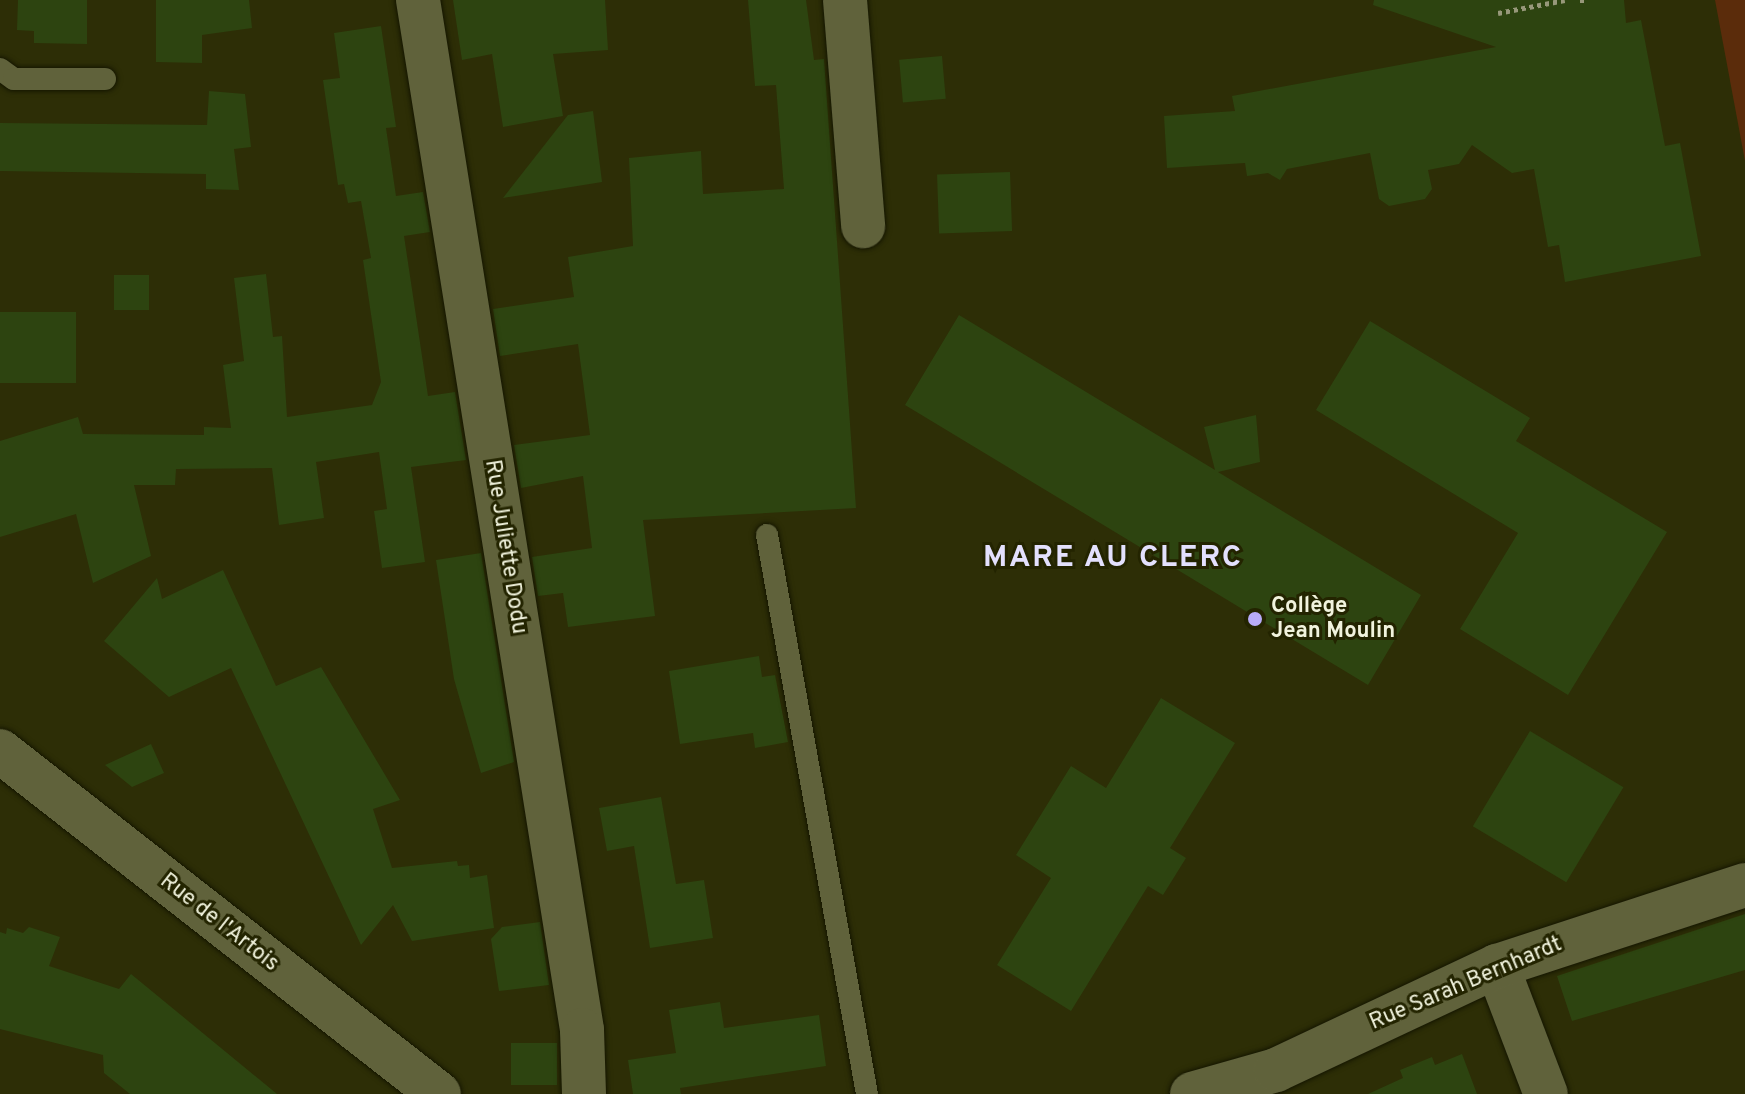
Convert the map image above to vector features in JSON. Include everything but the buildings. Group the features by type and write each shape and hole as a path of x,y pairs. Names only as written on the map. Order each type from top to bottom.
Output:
{"street":[{"name":"Rue Juliette Dodu","path":"418,0 582,1030 584,1094"},
{"path":"845,0 863,226"},
{"name":"Rue de l'Artois","path":"0,751 439,1094"},
{"name":"Rue Sarah Bernhardt","path":"1192,1094 1276,1070 1497,966 1745,885"},
{"path":"1497,966 1546,1094"}],"lane":[{"path":"0,69 14,79 105,79"},
{"path":"767,535 867,1094"}],"path":[{"path":"1498,13 1565,0"}],"shaded area":[{"path":"1715,0 1745,0 1745,161"}],"place":[{"name":"Collège Jean Moulin","path":"1255,619"}],"district":[{"name":"MARE AU CLERC","path":"1113,559"}]}
